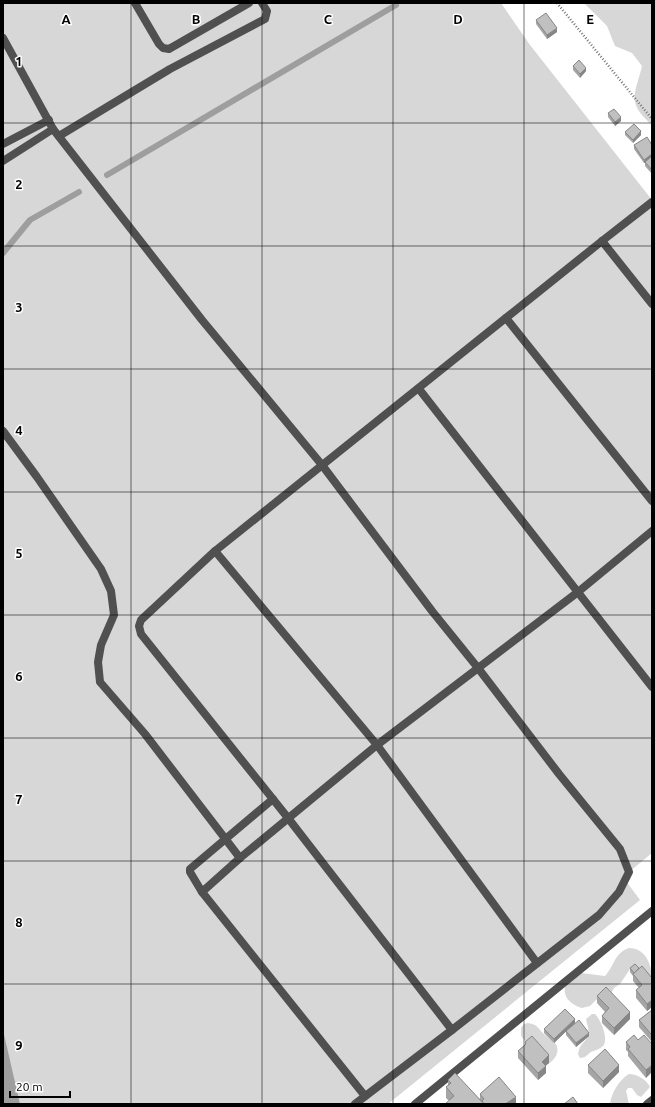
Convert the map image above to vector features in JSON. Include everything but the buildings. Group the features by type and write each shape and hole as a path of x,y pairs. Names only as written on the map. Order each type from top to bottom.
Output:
{"street":[{"path":"134,3 159,44 163,48 169,49 249,3"},
{"path":"59,136 170,69 265,19 267,11 262,3"},
{"path":"3,38 53,129 202,320 322,465 432,611 478,668 559,774 620,849 629,872 619,892 599,914 452,1030 355,1104"},
{"path":"3,144 49,120"},
{"path":"3,161 53,129"},
{"path":"452,1030 288,818 141,634 139,626 141,620 215,551 652,202"},
{"path":"602,241 652,304"},
{"path":"506,318 652,501"},
{"path":"419,389 652,686"},
{"path":"3,431 101,569 111,591 114,615 101,645 98,662 100,682 145,734 240,858"},
{"path":"202,892 240,858 377,745 578,592 652,532"},
{"path":"215,551 377,745 537,963"},
{"path":"273,799 190,869 190,872 202,892 365,1096"},
{"path":"415,1104 652,910"},
{"path":"647,1104 652,1100"}],"path":[{"path":"557,3 652,119"}],"shaded area":[{"path":"3,3 501,3 530,45 652,200 652,853 623,877 640,900 388,1104 3,1104"},
{"path":"584,3 652,3 652,125 638,110 636,104 635,91 642,66 632,53 615,46 607,26"},
{"path":"629,948 640,951 647,958 651,969 652,980 630,969 620,984 614,988 612,992 596,1000 590,1006 582,1008 575,1005 567,998 565,994 565,987 581,973 605,976 617,956"},
{"path":"592,1014 595,1014 602,1025 605,1034 605,1043 603,1046 585,1057 580,1058 578,1054 579,1050 589,1034 586,1019"},
{"path":"528,1023 536,1026 557,1046 556,1055 548,1064 544,1063 521,1036 521,1028 524,1024"},
{"path":"3,1030 20,1104 3,1104"},
{"path":"629,1074 641,1078 647,1082 650,1087 641,1097 637,1095 632,1088 628,1088 626,1091 629,1104 610,1104 616,1087 622,1079"}],"waterway":[{"path":"107,175 396,5"},
{"path":"3,253 30,220 79,192"}]}
